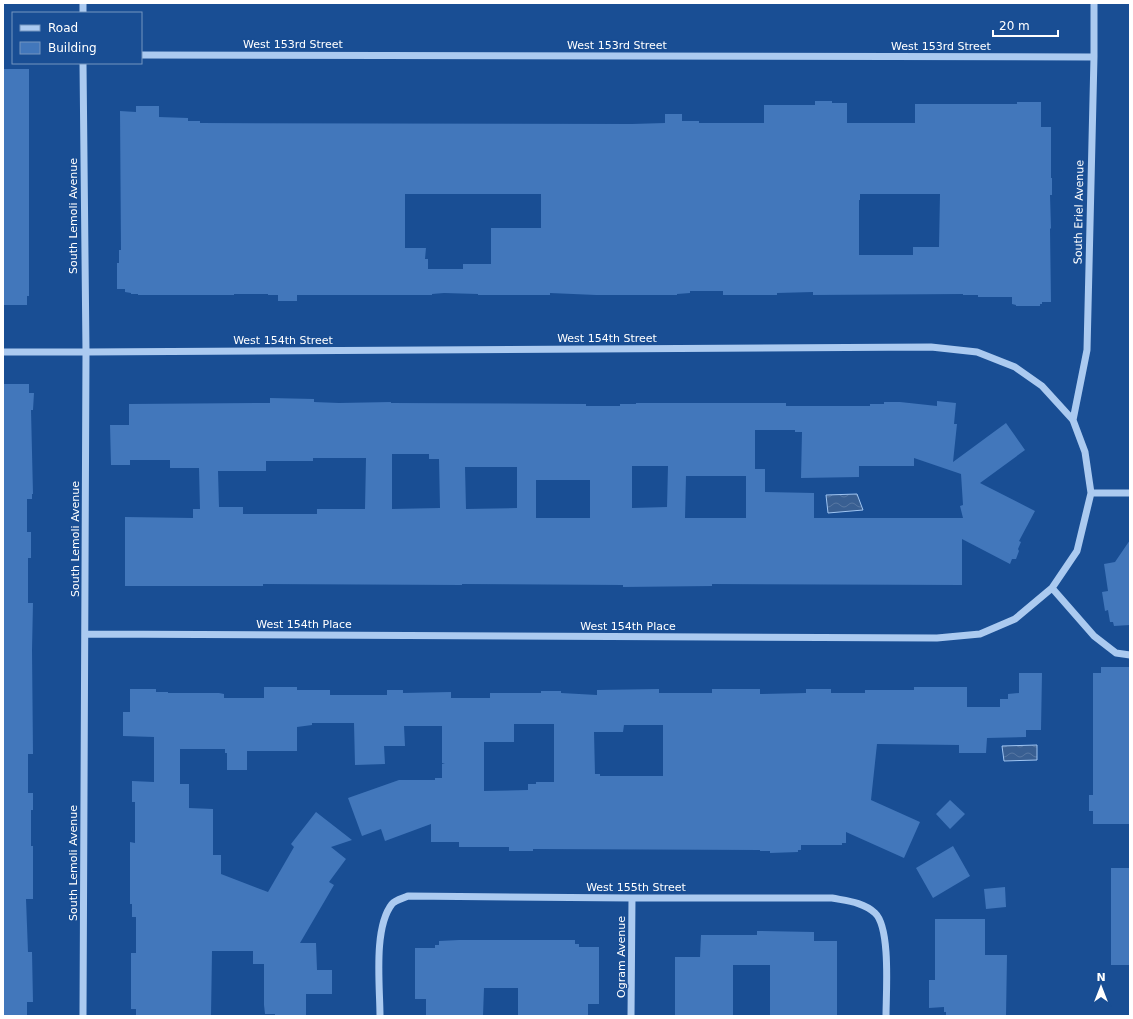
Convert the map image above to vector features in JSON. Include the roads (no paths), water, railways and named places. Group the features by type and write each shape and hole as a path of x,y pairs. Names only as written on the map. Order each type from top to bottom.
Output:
{"street":[{"name":"South Eriel Avenue","path":"1073,420 1087,350 1094,3"},
{"name":"West 153rd Street","path":"142,55 1094,57"},
{"name":"South Lemoli Avenue","path":"83,64 86,352 86,634 83,1016"},
{"name":"West 154th Street","path":"3,352 931,347 977,352 1015,367 1042,386 1073,420 1085,452 1091,493"},
{"name":"West 154th Place","path":"86,634 937,638 980,634 1015,619 1052,588 1077,551 1091,493"},
{"path":"1091,493 1130,493"},
{"path":"1052,588 1094,636 1116,653 1130,654"},
{"name":"West 155th Street","path":"380,1016 379,942 385,919 392,903 408,896 832,898 860,903 876,914 884,932 886,950 886,1016"},
{"name":"Ogram Avenue","path":"631,1016 632,898"}],"water":[{"path":"857,494 863,510 828,513 826,495"},
{"path":"1037,745 1037,760 1004,761 1002,746"}]}
